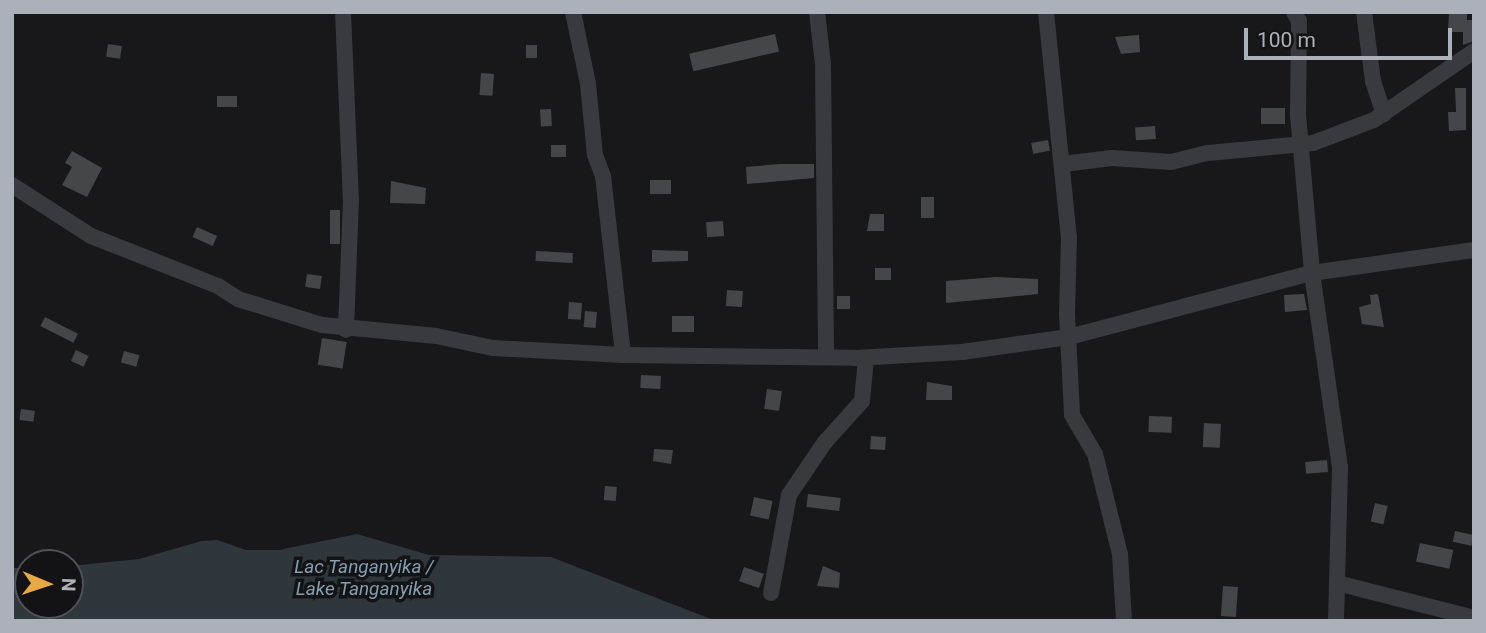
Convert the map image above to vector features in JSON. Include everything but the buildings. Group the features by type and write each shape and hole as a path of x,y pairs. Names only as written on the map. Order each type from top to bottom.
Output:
{"street":[{"path":"344,12 351,199 346,330"},
{"path":"573,12 588,85 595,155 603,176 623,355"},
{"path":"817,12 823,64 826,357"},
{"path":"1046,12 1069,237 1072,415 1096,454 1120,554 1124,621"},
{"path":"1294,12 1299,22 1297,85 1312,273 1340,468 1334,616"},
{"path":"1364,12 1363,27 1384,114"},
{"path":"1063,164 1112,158 1171,162 1301,141 1313,142 1384,114 1474,51"},
{"path":"12,185 91,236 132,255 218,286 257,305 346,330 436,336 493,348 623,355 866,358 962,352 1069,337 1312,273 1474,250"},
{"path":"771,593 789,495 825,442 862,401 866,358"},
{"path":"1337,583 1474,618"}],"water":[{"name":"Lac Tanganyika / Lake Tanganyika","path":"357,534 429,555 551,557 716,621 12,621 12,568 14,619 84,619 84,565 139,559 202,541 217,540 246,550 279,550"}]}
